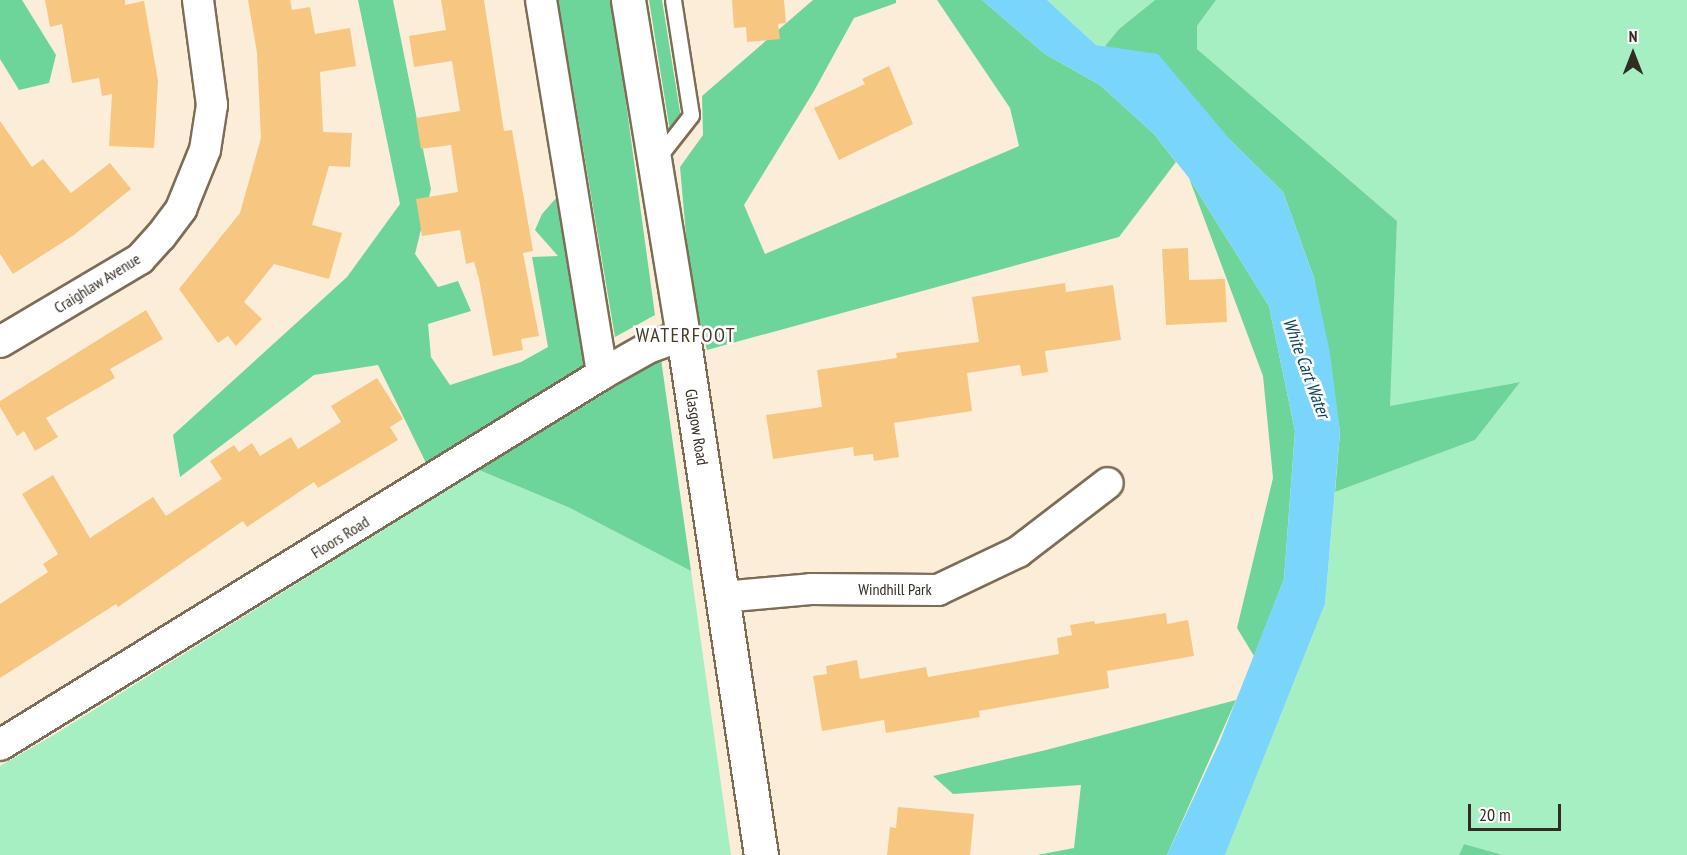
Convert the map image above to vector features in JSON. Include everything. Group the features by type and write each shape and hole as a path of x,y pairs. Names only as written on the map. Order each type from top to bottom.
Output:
{"main road":[{"name":"Glasgow Road","path":"628,0 683,335 761,855"}],"street":[{"name":"Craighlaw Avenue","path":"3,335 140,258 161,236 181,209 205,150 212,105 198,0"},
{"path":"541,0 602,375"},
{"name":"Floors Road","path":"0,746 602,375 648,348 683,335"},
{"name":"Windhill Park","path":"722,597 811,589 938,590 1018,552 1108,483"}],"lane":[{"path":"655,163 691,115 673,0"}],"green space":[{"path":"0,0 22,0 56,55 49,83 19,90 0,59"},
{"path":"358,0 393,0 431,189 415,254 438,287 458,281 471,311 428,324 431,357 450,385 521,362 548,347 532,257 558,256 535,230 542,214 557,197 588,363 427,465 378,365 314,375 180,477 173,435 347,277 400,204"},
{"path":"558,0 612,0 655,315 615,337"},
{"path":"649,0 662,0 681,118 670,131"},
{"path":"813,0 896,0 896,3 854,18 814,91 744,205 765,254 1019,146 1010,108 937,0 982,0 1045,54 1100,85 1154,134 1176,162 1119,237 707,350 690,280 680,167 703,135 702,96"},
{"path":"1047,0 1155,0 1119,29 1105,46 1096,45"},
{"path":"1155,0 1216,0 1197,26 1197,49 1397,221 1390,406 1520,382 1475,440 1335,492 1340,432 1314,278 1283,192 1232,142 1105,46 1119,29"},
{"path":"1216,0 1687,0 1687,855 1503,855 1464,844 1459,855 1225,855 1325,604 1335,492 1475,440 1519,382 1389,407 1397,221 1197,49 1197,26"},
{"path":"1189,178 1269,306 1295,431 1284,579 1254,656 1237,628 1273,478 1263,376"},
{"path":"661,359 691,571 570,508 479,470"},
{"path":"479,470 570,508 691,571 731,855 0,855 0,766 57,733"},
{"path":"1236,700 1167,855 1037,855 1074,848 1081,785 953,794 933,776 1046,750"},
{"path":"1464,844 1503,855 1459,855"}],"water":[{"name":"White Cart Water","path":"982,0 1047,0 1096,45 1158,54 1232,142 1283,192 1314,278 1330,353 1340,432 1325,604 1225,855 1167,855 1220,741 1284,579 1295,431 1269,306 1189,178 1154,134 1100,85 1045,54"}],"building":[{"path":"45,0 125,0 125,5 144,1 158,81 154,148 109,146 112,94 102,96 99,78 72,83 62,24 50,27"},
{"path":"248,0 290,0 292,10 310,7 315,34 350,28 356,66 320,72 323,132 352,133 350,167 329,166 312,225 342,233 329,279 274,264 244,302 262,319 236,346 228,336 218,343 179,289 240,213 261,138 257,53"},
{"path":"441,0 484,0 504,131 512,130 533,251 523,253 539,336 521,339 523,350 493,356 479,279 474,262 466,264 460,230 422,236 416,199 458,192 451,145 421,149 416,118 460,111 452,61 414,67 409,36 446,30"},
{"path":"732,0 784,0 786,23 778,24 780,39 747,42 746,27 734,28"},
{"path":"889,66 913,124 839,160 814,108 865,84 862,79"},
{"path":"0,121 32,167 43,159 71,193 110,163 131,189 74,235 13,274 0,254"},
{"path":"1188,248 1189,280 1225,279 1227,322 1166,325 1162,249"},
{"path":"1065,283 1066,292 1113,285 1121,340 1045,351 1048,372 1022,376 1020,365 967,373 972,411 894,423 899,457 874,461 873,454 854,456 853,447 773,459 766,415 822,407 817,370 897,358 896,353 979,342 972,297"},
{"path":"146,310 163,339 110,369 115,378 46,418 58,437 35,451 24,431 17,436 0,407 0,401"},
{"path":"377,378 403,419 390,427 398,440 318,488 314,482 247,527 243,521 118,607 116,604 0,678 0,604 48,572 43,564 58,554 22,494 53,475 90,538 153,497 166,516 222,479 210,461 234,445 239,452 252,443 260,456 291,437 298,449 341,422 331,406"},
{"path":"1166,613 1167,624 1188,620 1194,656 1107,671 1109,688 979,711 980,717 886,733 884,720 822,731 813,676 827,674 826,666 857,660 860,679 926,667 928,677 1059,654 1057,638 1072,635 1070,625 1094,621 1095,624"},
{"path":"898,807 974,814 970,855 887,855 890,827 896,828"}],"district":[{"name":"WATERFOOT","path":"686,335"}]}
